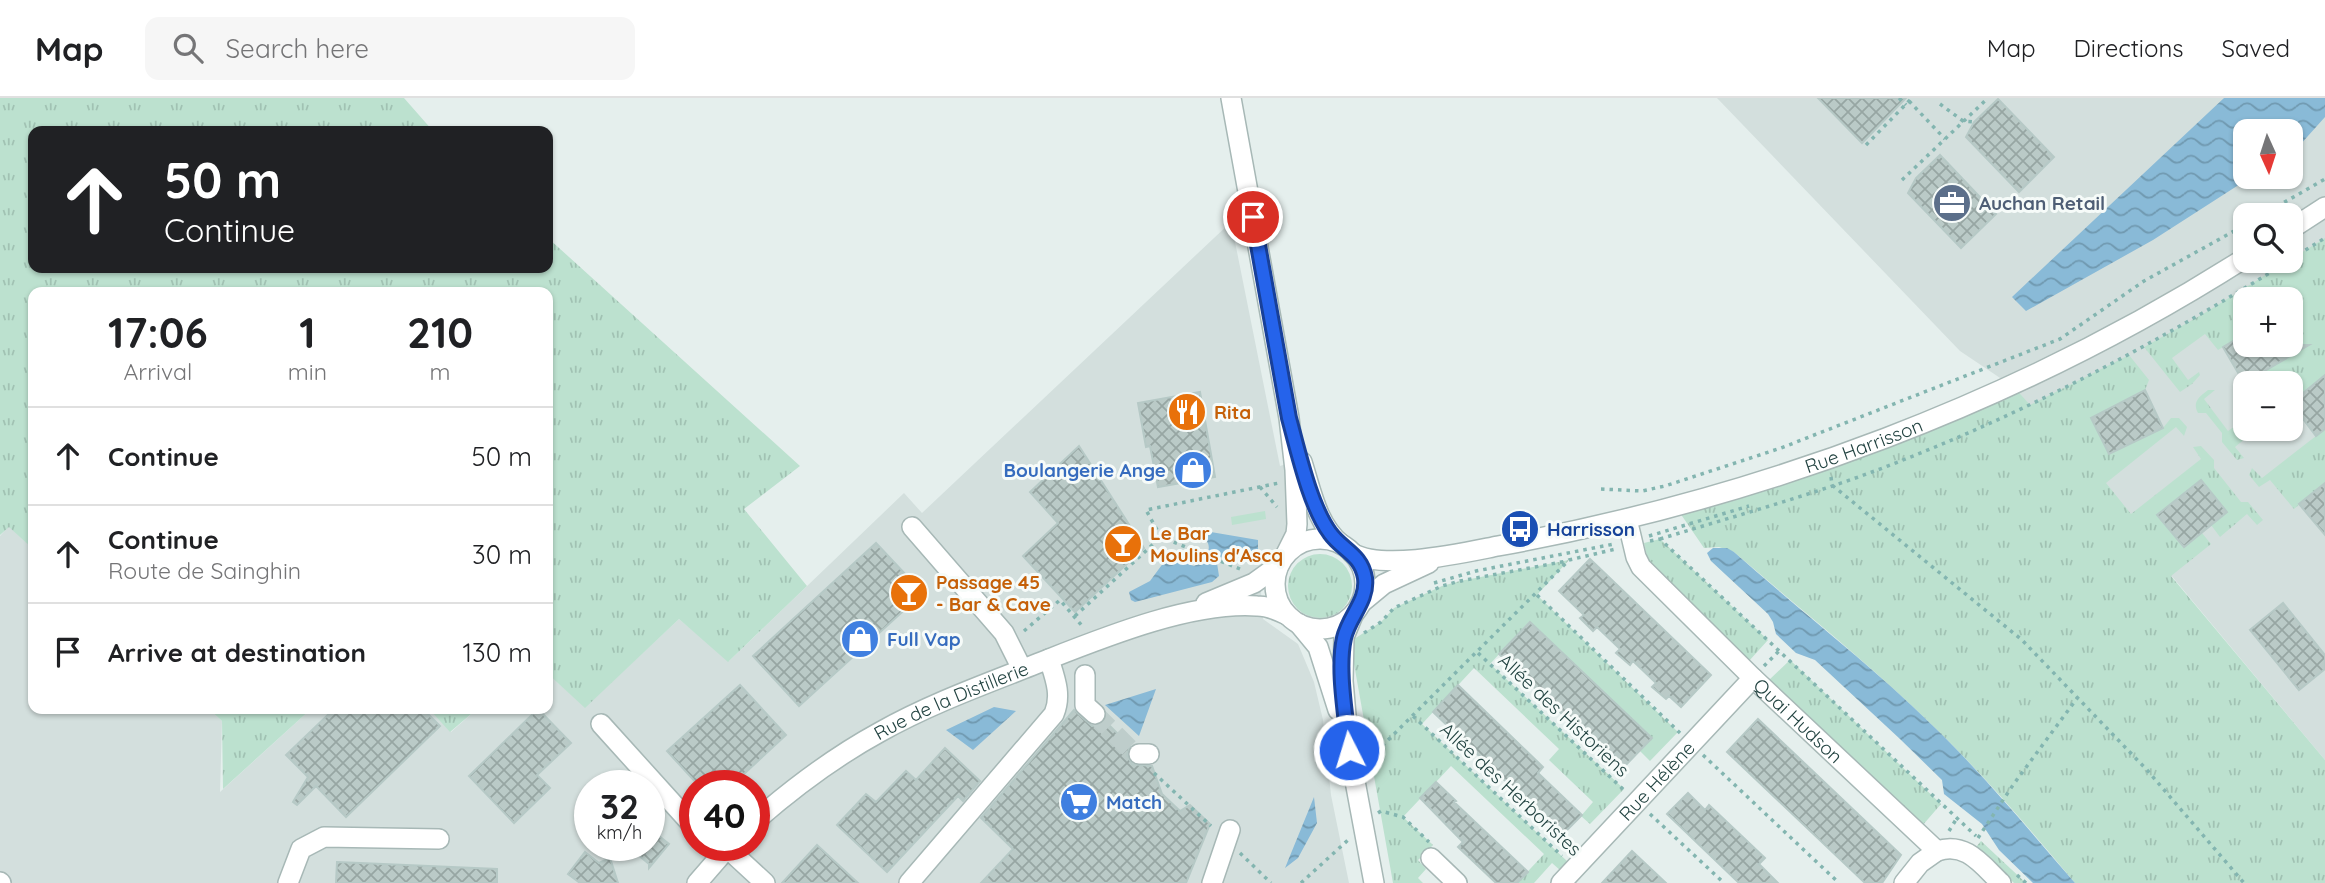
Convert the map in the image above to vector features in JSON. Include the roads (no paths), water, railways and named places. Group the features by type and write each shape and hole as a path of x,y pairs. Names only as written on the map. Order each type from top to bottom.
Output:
{"street":[{"path":"1231,98 1289,418 1295,470 1296,534 1275,578 1275,592 1279,605 1308,633 1320,652 1349,745"},
{"path":"2303,221 2325,207"},
{"name":"Rue Harrisson","path":"1347,549 1368,560 1381,561 1454,555 1541,539 1627,519 1828,459 1923,424 2012,385 2122,329 2233,265"},
{"path":"1289,418 1322,520 1333,538 1360,564 1364,576 1365,590 1344,637 1342,665 1349,745 1374,883"},
{"name":"Quai Hudson","path":"1627,519 1636,557 1650,577 1937,851"},
{"path":"912,527 1004,633 1022,669"},
{"path":"1282,559 1303,542 1316,539 1329,540 1347,549"},
{"name":"Rue Harrisson","path":"1357,608 1395,578 1454,555"},
{"name":"Rue de la Distillerie","path":"1168,618 1254,583 1282,559"},
{"name":"Rue de la Distillerie","path":"770,809 815,773 880,732 930,706 1075,649 1133,628 1212,609 1252,605 1267,607 1293,619"},
{"path":"1293,619 1311,628 1331,628 1343,623 1357,608"},
{"path":"1075,649 1087,680 1085,705 1095,714"},
{"path":"909,883 1054,714 1058,694 1049,659"},
{"name":"Rue Hélène","path":"1561,883 1753,678"},
{"path":"601,724 679,810"},
{"path":"1212,883 1230,830"},
{"path":"288,883 301,849 324,837 439,839"},
{"path":"1904,883 1920,863 1946,848 1964,850 2001,883"},
{"path":"1431,858 1457,883"},
{"path":"696,883 712,861"},
{"path":"738,861 765,883"}],"water":[{"path":"2224,98 2325,98 2325,117 2303,142 2303,119 2233,119 2233,189 2153,240 2026,311 2012,297"},
{"path":"1199,530 1258,540 1258,551 1253,557 1246,559 1225,553 1217,563 1219,576 1212,582 1135,602 1131,600 1129,592 1150,581 1164,562 1171,559 1194,566 1205,561 1209,546"},
{"path":"1713,548 1727,548 1734,552 1907,701 1987,782 2075,883 2033,883 1999,850 1982,824 1944,794 1942,780 1900,739 1815,660 1796,653 1776,634 1768,614 1711,561 1707,553"},
{"path":"1156,689 1139,736 1105,705"},
{"path":"994,707 1016,711 973,750 946,730"},
{"path":"1314,797 1317,823 1298,858 1285,868"}],"tunnel":[{"path":"1095,714 1134,753 1139,754"}],"place":[{"name":"Auchan Retail","path":"1952,203"},
{"name":"Rita","path":"1187,412"},
{"name":"Boulangerie Ange","path":"1193,470"},
{"name":"Harrisson","path":"1520,529"},
{"name":"Le Bar Moulins d'Ascq","path":"1123,544"},
{"name":"Passage 45 - Bar & Cave","path":"909,593"},
{"name":"Full Vap","path":"860,639"},
{"name":"Match","path":"1079,802"}]}
